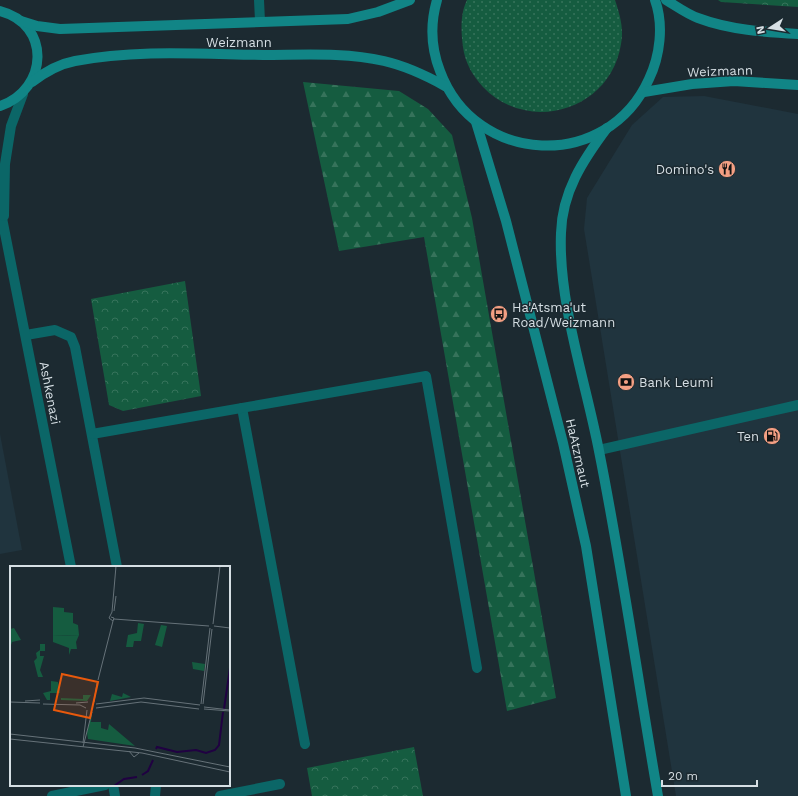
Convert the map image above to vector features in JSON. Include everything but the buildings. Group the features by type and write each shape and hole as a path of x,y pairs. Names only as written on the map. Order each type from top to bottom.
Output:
{"street":[{"path":"259,0 260,22"},
{"name":"Weizmann","path":"20,21 37,26 60,29 348,19 378,12 410,0"},
{"path":"437,0 434,11 432,35 435,60 445,86 462,109 483,128 509,140 539,146 570,144 600,133 624,116 644,92 656,65 660,36 658,7 655,0"},
{"path":"666,0 696,18 725,26 754,31 798,34"},
{"path":"0,11 8,13 20,21 31,33 36,44 37,68 32,82 23,94 0,106"},
{"name":"Weizmann","path":"32,82 49,70 74,61 140,54 326,56 383,60 414,70 445,86"},
{"name":"Weizmann","path":"644,92 692,84 734,81 798,85"},
{"name":"Ashkenazi","path":"4,224 5,164 11,126 23,94"},
{"name":"HaAtzmaut","path":"476,122 508,229 563,443 584,539 626,796"},
{"name":"HaAtzmaut","path":"607,128 585,156 572,181 565,206 561,232 561,268 569,315 599,450 658,796"},
{"name":"Ashkenazi","path":"0,208 71,566"},
{"path":"26,335 55,330 71,338 75,347 117,566"},
{"path":"92,434 426,376 477,668"},
{"path":"599,450 798,405"},
{"path":"242,408 305,744"},
{"path":"220,796 280,784"},
{"path":"52,796 100,786"},
{"path":"113,786 115,796"},
{"path":"155,796 156,786"}],"shaded area":[{"path":"704,96 798,114 798,796 676,796 584,229 587,198 632,125 663,97"},
{"path":"0,434 22,550 0,554"}],"green space":[{"path":"467,0 615,0 620,17 622,33 621,44 614,67 602,85 585,99 566,108 544,112 523,110 502,102 479,83 470,69 464,53 462,23 463,11"},
{"path":"718,0 798,0 798,7 721,2"},
{"path":"303,82 399,91 428,109 452,135 472,218 556,698 507,711 424,237 339,251"},
{"path":"185,281 201,396 123,411 109,405 91,299"},
{"path":"414,747 423,796 312,796 307,768"}],"place":[{"name":"Domino's","path":"727,169"},
{"name":"Ha'Atsma'ut Road/Weizmann","path":"499,314"},
{"name":"Bank Leumi","path":"626,382"},
{"name":"Ten","path":"772,436"}]}
